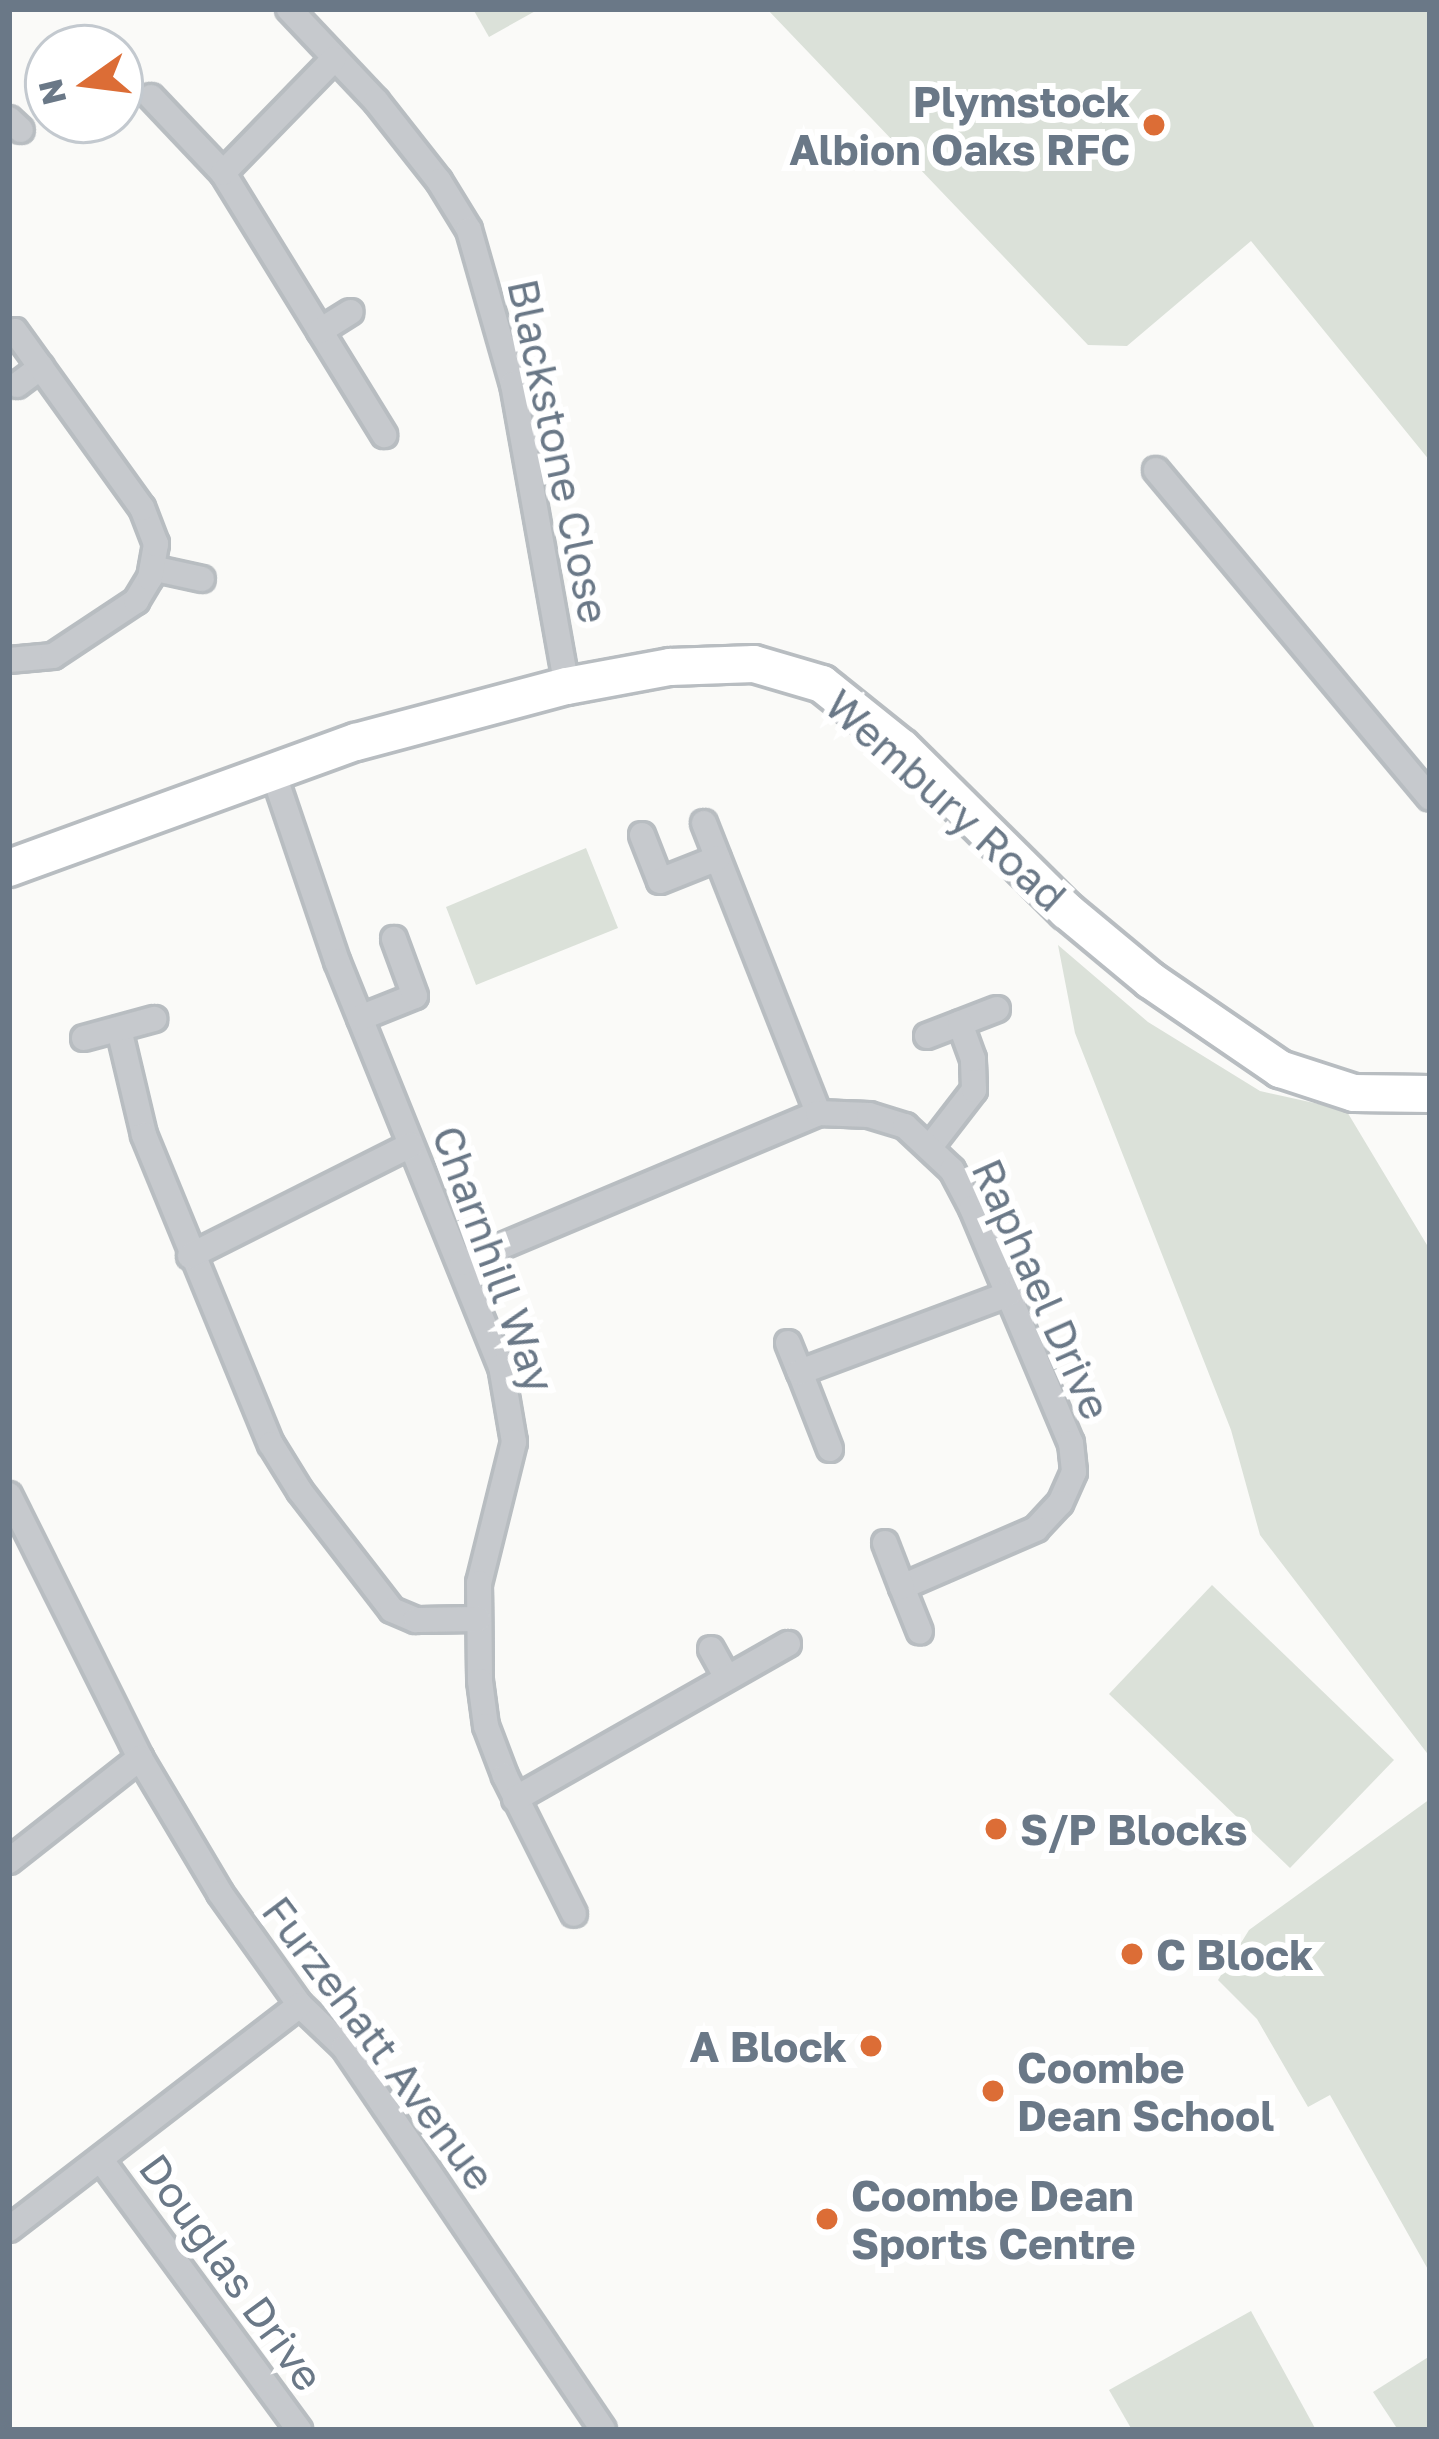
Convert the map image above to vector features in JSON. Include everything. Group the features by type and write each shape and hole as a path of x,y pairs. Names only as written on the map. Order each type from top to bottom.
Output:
{"street":[{"name":"Blackstone Close","path":"289,9 440,181 469,230 513,384 567,686"},
{"path":"223,173 334,59"},
{"path":"151,97 223,173 383,435"},
{"path":"320,331 350,312"},
{"path":"9,660 53,656 136,601 152,568 156,544 142,508 15,332"},
{"path":"17,385 40,367"},
{"path":"1156,470 1430,798"},
{"path":"152,568 202,579"},
{"name":"Wembury Road","path":"9,868 356,742 567,686 715,662 754,664 823,684 902,748 1066,911 1217,1028 1280,1069 1354,1093 1430,1094"},
{"name":"Charnhill Way","path":"273,772 360,1018 501,1366 514,1442 479,1583 485,1726 514,1799 574,1914"},
{"path":"704,824 818,1113"},
{"path":"642,835 660,881 718,858"},
{"path":"360,1018 416,996 394,939"},
{"path":"927,1036 997,1009"},
{"path":"84,1038 154,1019"},
{"path":"930,1147 974,1090 973,1058 960,1023"},
{"path":"119,1029 144,1135 271,1444 392,1610 404,1615 478,1619"},
{"name":"Raphael Drive","path":"462,1263 818,1113 905,1126 952,1170 1071,1443 1074,1472 1060,1502 1036,1529 902,1587"},
{"path":"190,1256 412,1144"},
{"path":"800,1372 1009,1294"},
{"path":"788,1343 830,1449"},
{"name":"Furzehatt Avenue","path":"9,1495 16,1528 140,1758 220,1893 300,2005 344,2047 603,2430"},
{"path":"885,1543 920,1632"},
{"path":"514,1799 788,1644"},
{"path":"711,1649 728,1678"},
{"path":"9,1862 140,1758"},
{"path":"9,2229 300,2005"},
{"name":"Douglas Drive","path":"101,2160 299,2430"}],"shaded area":[{"path":"473,9 539,9 489,37"},
{"name":"Plymstock Albion Oaks RFC","path":"767,9 1430,9 1430,461 1251,241 1127,346 1088,345"},
{"path":"586,848 618,928 476,985 446,907"},
{"path":"1058,945 1148,1022 1260,1091 1346,1110 1430,1250 1430,1757 1260,1535 1231,1430 1075,1033"},
{"path":"1212,1585 1394,1760 1290,1868 1109,1694"},
{"path":"1430,1799 1430,2273 1330,2095 1308,2107 1257,2019 1218,1980 1249,1930"},
{"path":"1251,2311 1316,2430 1132,2430 1109,2390"},
{"path":"1430,2356 1430,2430 1398,2430 1373,2392"}],"place":[{"name":"Plymstock Albion Oaks RFC","path":"1154,125"},
{"name":"S/P Blocks","path":"996,1829"},
{"name":"C Block","path":"1132,1954"},
{"name":"A Block","path":"871,2046"},
{"name":"Coombe Dean School","path":"993,2091"},
{"name":"Coombe Dean Sports Centre","path":"827,2219"}]}
